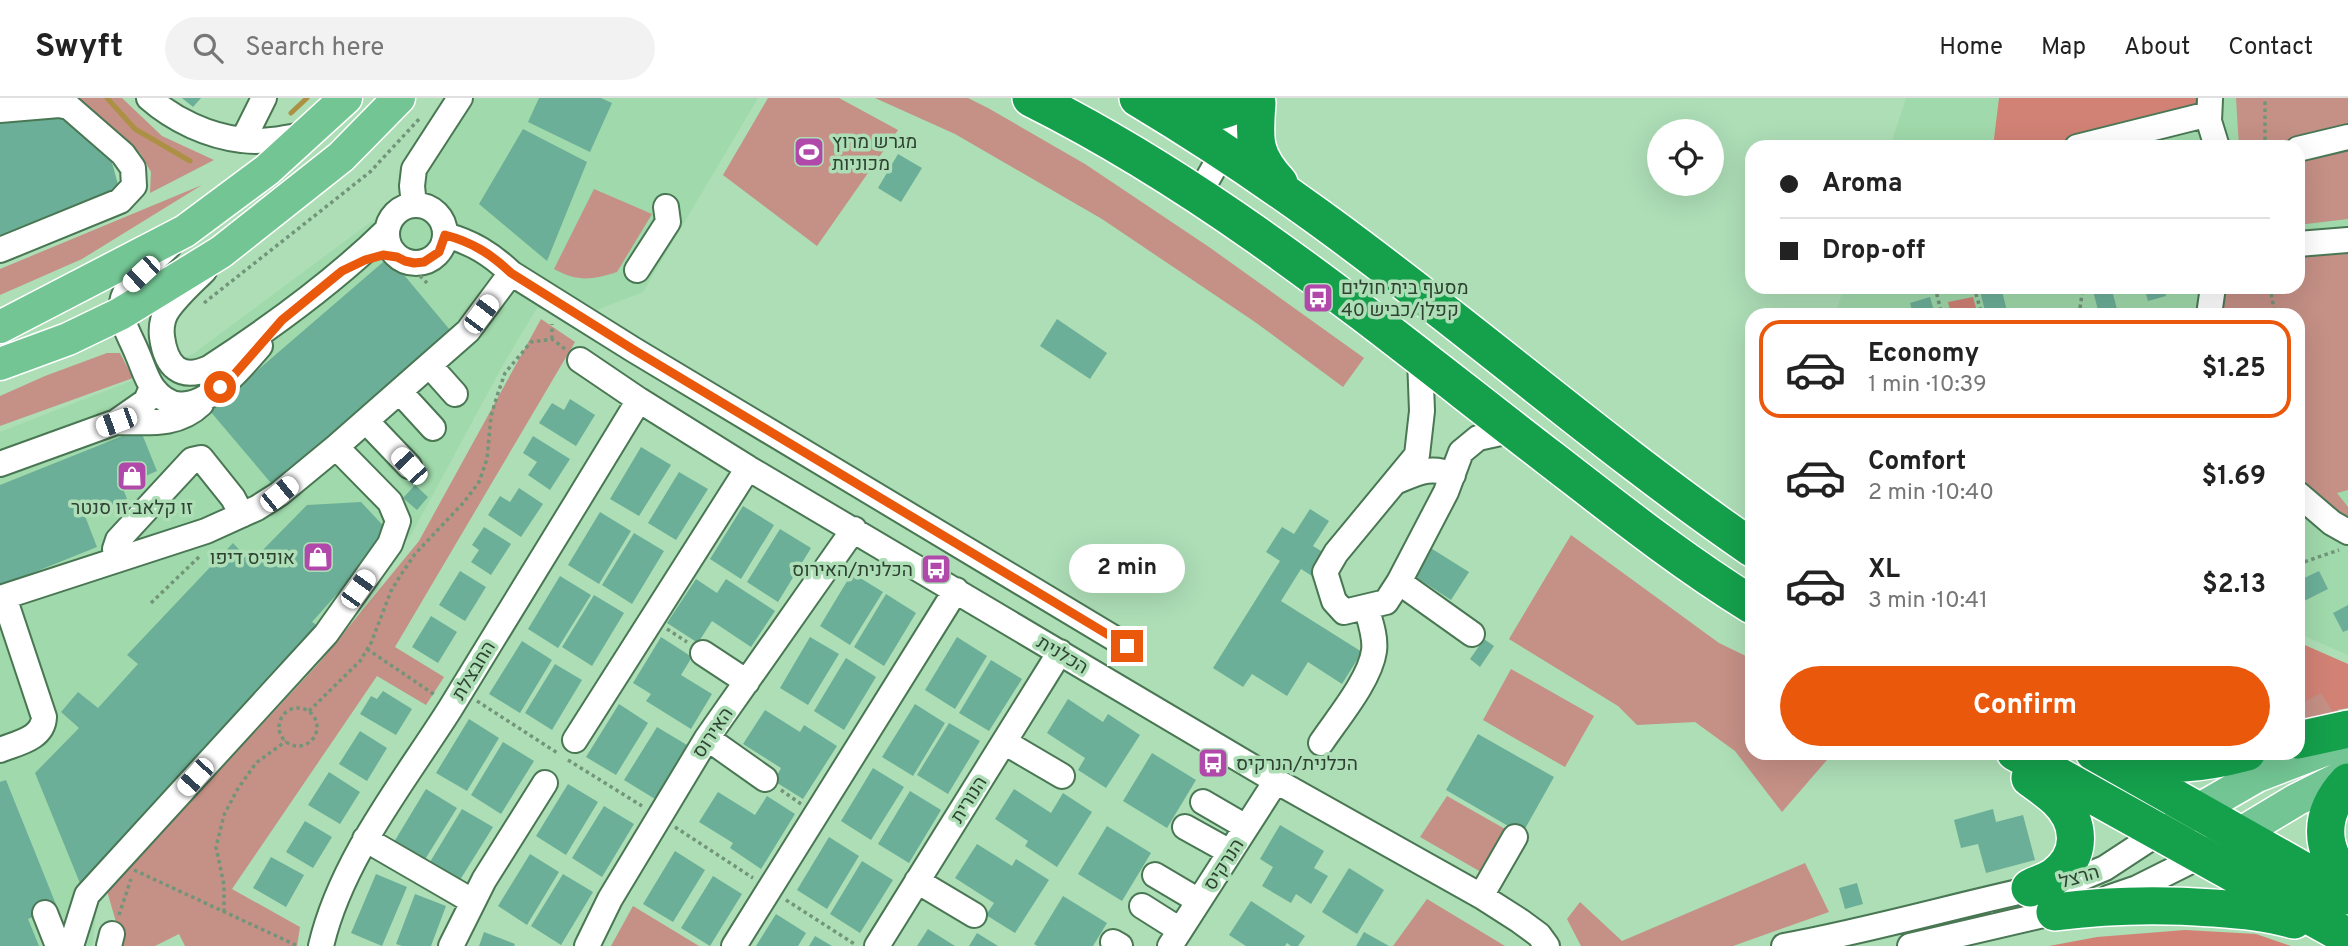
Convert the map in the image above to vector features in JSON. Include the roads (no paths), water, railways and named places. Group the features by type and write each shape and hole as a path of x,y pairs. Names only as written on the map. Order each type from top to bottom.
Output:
{"highway":[{"path":"1031,98 1113,141 1199,194 1295,260 1657,541 1745,600"},
{"path":"1143,102 1202,115 1255,100 1254,136 1257,152 1265,168 1297,202"},
{"path":"1143,102 1297,202 1686,502 1745,543"},
{"path":"2305,738 2348,729"},
{"path":"2007,760 2057,798 2070,814 2075,827 2077,841 2073,856 2053,877 2042,900 2091,907 2144,904 2247,911 2285,917 2348,937"},
{"path":"2030,760 2348,937"},
{"path":"2108,760 2348,896"},
{"path":"2135,760 2167,765 2213,760"},
{"path":"2348,782 2329,807 2324,832 2326,844 2340,873 2348,881"}],"main road":[{"path":"0,327 185,231 241,190 346,98"},
{"path":"0,364 68,339 120,314 221,252 332,165 399,98"},
{"name":"הרצל","path":"2305,756 2348,741"},
{"name":"הרצל","path":"2160,832 2257,776 2296,760"},
{"name":"הרצל","path":"2201,856 2296,800 2348,774"}],"street":[{"path":"149,98 163,110 193,126 243,141 307,134"},
{"path":"243,141 264,98"},
{"path":"414,205 414,169 460,98"},
{"path":"1199,194 1255,100"},
{"path":"0,110 59,105 69,107 123,154 133,168 134,186 120,201 0,250"},
{"path":"2100,140 2210,106 2209,121 2215,140"},
{"path":"2305,147 2348,137"},
{"path":"221,252 168,310 162,330 164,348 170,363 178,370 198,373 209,368 282,320 342,271 369,249 387,230 396,213 414,205 424,206 440,218 445,235 439,252 432,258 424,262 383,255 342,271"},
{"path":"637,270 668,222 666,207"},
{"path":"387,230 391,249 401,259"},
{"path":"185,231 127,287 120,314 152,387 162,397 174,403 189,404 207,398"},
{"path":"445,235 481,248 511,273 634,350 1127,646"},
{"path":"2305,243 2348,240"},
{"path":"0,750 36,735 41,729 44,717 2,598 206,531 279,494 468,331 511,273"},
{"path":"116,422 181,419 194,411 233,376 282,320"},
{"path":"1420,358 1422,411 1417,455 1336,553 1325,572 1334,601 1344,612 1387,602 1446,492 1461,452 1478,438 1514,430"},
{"name":"הכלנית","path":"580,360 748,468 1276,781 1480,896 1539,935 1547,946"},
{"path":"430,366 454,394"},
{"path":"0,464 116,422 146,401 152,387"},
{"path":"400,392 433,428"},
{"name":"החבצלת","path":"321,946 331,910 365,839 452,705 639,400"},
{"path":"366,421 409,466"},
{"path":"71,946 87,895 326,634 390,544 398,521 390,502 336,447"},
{"path":"117,560 115,549 118,540 192,460 201,458 233,498 242,515"},
{"path":"575,740 748,468"},
{"path":"1395,483 1432,469 1453,475"},
{"path":"2305,500 2347,540"},
{"name":"האירוס","path":"587,946 610,899 707,738 854,529"},
{"path":"1399,582 1472,635"},
{"path":"734,946 956,590"},
{"path":"1321,743 1361,685 1374,651 1372,628 1366,607"},
{"name":"הנורית","path":"877,946 1060,652"},
{"path":"703,653 747,682"},
{"path":"707,738 765,779"},
{"path":"1004,742 1062,776"},
{"name":"הנרקיס","path":"1175,938 1276,781"},
{"path":"451,946 472,901 545,783"},
{"path":"1203,802 1247,827"},
{"path":"1185,827 1230,852"},
{"name":"הרצל","path":"1910,946 2042,900 2130,854 2160,832"},
{"path":"1480,896 1515,837"},
{"path":"365,839 472,901"},
{"name":"הרצל","path":"1784,946 1838,943 2042,900 2111,897 2137,888 2201,856"},
{"path":"1155,875 1199,901"},
{"path":"917,881 974,915"},
{"path":"1142,906 1175,938"},
{"path":"45,913 58,946"}],"waterway":[{"path":"107,98 135,129 190,161"},
{"path":"291,113 307,98"}],"place":[{"name":"מגרש מרוץ מכוניות","path":"809,152"},
{"name":"מסעף בית חולים קפלן/כביש 40","path":"1318,298"},
{"name":"זו קלאב זו סנטר","path":"132,476"},
{"name":"אופיס דיפו","path":"318,557"},
{"name":"הכלנית/האירוס","path":"936,569"},
{"name":"הכלנית/הנרקיס","path":"1213,763"}]}
